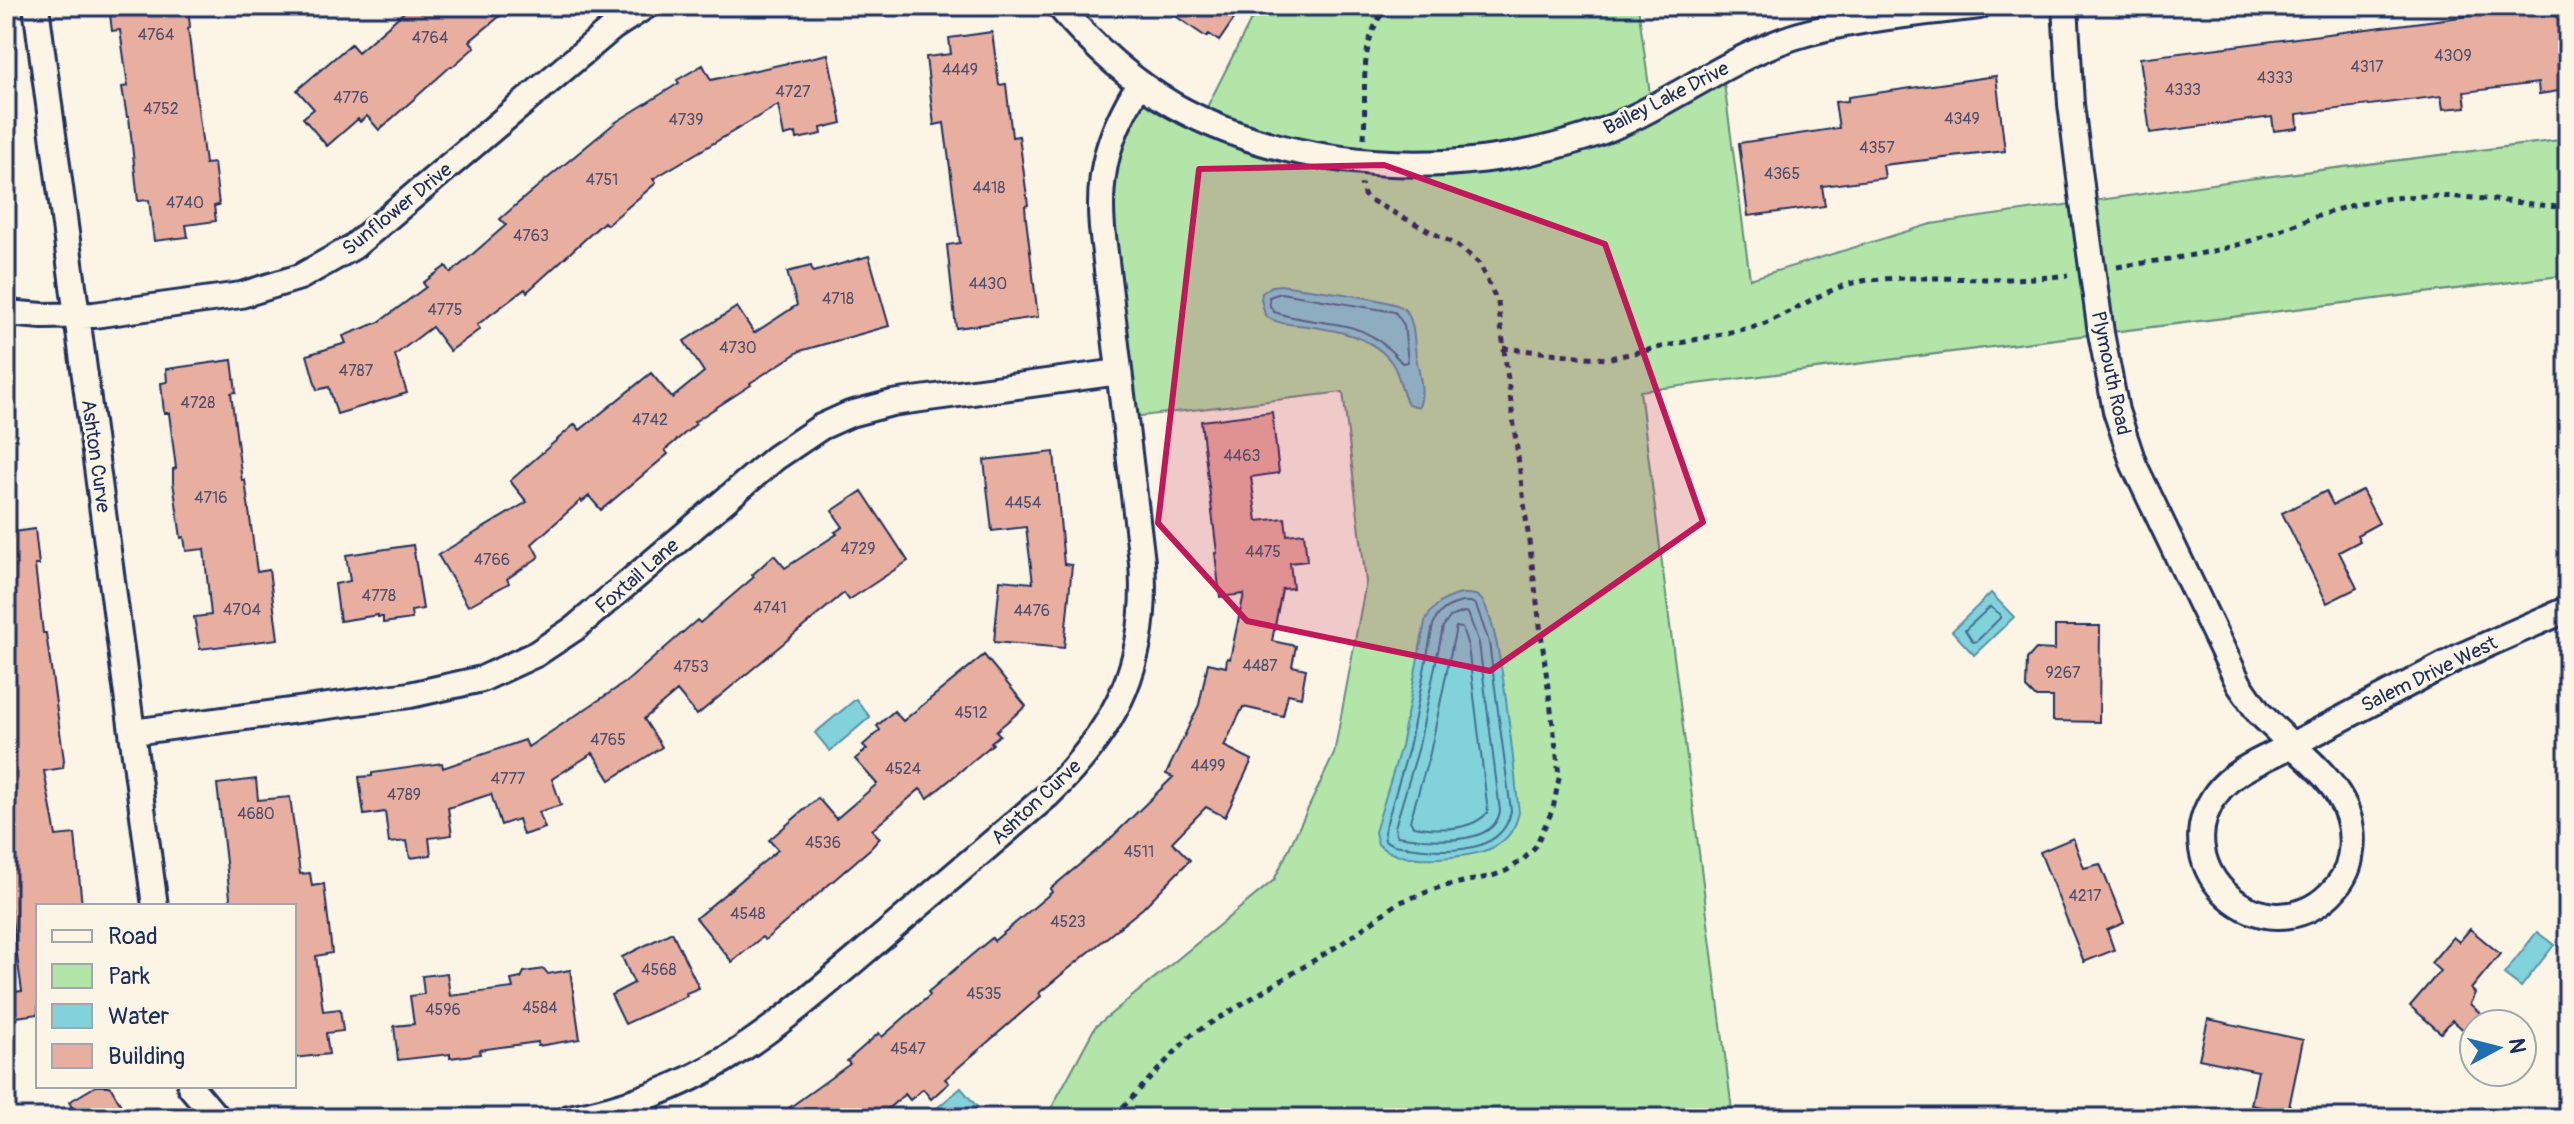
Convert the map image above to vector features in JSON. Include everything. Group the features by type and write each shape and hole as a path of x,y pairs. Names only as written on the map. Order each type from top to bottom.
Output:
{"street":[{"name":"Ashton Curve","path":"36,6 155,904"},
{"name":"Sunflower Drive","path":"6,313 78,316 261,291 318,269 353,247 612,28 646,6"},
{"name":"Bailey Lake Drive","path":"1059,6 1088,37 1140,83 1201,119 1275,145 1362,161 1415,164 1464,162 1533,151 1586,138 1652,109 1744,57 1793,37 1845,24 1979,6"},
{"name":"Plymouth Road","path":"2065,6 2071,104 2092,271 2110,386 2134,465 2239,684 2259,713 2292,745"},
{"name":"Ashton Curve","path":"569,1118 620,1107 662,1093 701,1075 753,1043 1048,795 1090,750 1111,717 1137,651 1143,616 1142,562 1101,194 1105,161 1115,128 1140,83"},
{"name":"Foxtail Lane","path":"133,732 410,695 482,679 536,654 575,628 775,458 821,427 850,414 892,403 1119,372"},
{"name":"Salem Drive West","path":"2292,745 2328,778 2342,799 2351,820 2353,843 2349,867 2337,887 2320,903 2299,913 2276,916 2253,912 2232,902 2215,884 2204,862 2201,838 2205,814 2217,793 2234,776 2292,745 2461,656 2568,609"},
{"path":"192,1088 217,1118"}],"path":[{"path":"1364,132 1367,55 1379,17 1388,6"},
{"path":"1117,1118 1123,1107 1191,1035 1341,944 1398,903 1440,887 1473,882 1506,871 1535,847 1553,809 1559,778 1557,756 1498,303 1479,263 1458,246 1370,200 1364,195 1360,182"},
{"path":"1503,348 1586,359 1617,358 1772,321 1824,293 1868,280 2024,279 2170,259 2233,245 2349,206 2383,199 2460,198 2568,208"}],"highlighted area":[{"path":"1384,165 1605,244 1703,522 1490,671 1247,621 1158,523 1199,169"}],"green space":[{"path":"1258,6 1638,6 1652,109 1722,68 1750,279 1931,224 2240,180 2568,139 2568,275 1640,391 1733,1118 1046,1118 1095,1027 1274,880 1334,754 1366,582 1343,392 1125,418 1101,211 1140,83 1201,119"}],"water":[{"path":"1272,286 1366,298 1404,309 1410,319 1420,375 1419,407 1408,404 1392,363 1365,341 1342,333 1280,322 1265,315 1262,293"},
{"path":"1991,593 2014,617 1974,655 1952,631"},
{"path":"1461,594 1479,597 1494,633 1506,698 1519,812 1514,828 1494,847 1452,857 1401,855 1387,851 1378,844 1375,832 1401,746 1425,622 1439,604"},
{"path":"856,699 870,717 830,751 815,733"},
{"path":"2537,932 2554,945 2521,987 2504,974"},
{"path":"961,1088 978,1108 966,1118 925,1118"}],"building":[{"path":"109,6 188,6 205,164 214,163 219,205 214,206 216,221 186,225 188,237 154,241 149,200 138,201 129,117 122,87 128,86 120,30 112,31"},
{"path":"411,6 512,6 470,41 475,47 379,130 367,116 360,122 358,119 327,146 303,118 314,109 297,90 351,44 358,52"},
{"path":"1161,6 1243,6 1219,41 1209,34 1206,37"},
{"path":"2539,7 2539,10 2552,8 2554,15 2568,13 2566,90 2539,94 2538,83 2464,92 2466,107 2443,109 2441,96 2297,114 2298,128 2274,131 2272,117 2150,133 2140,58"},
{"path":"992,32 999,85 1006,84 1012,137 1019,136 1038,317 956,328 947,245 960,243 944,123 934,125 926,57 951,54 949,38"},
{"path":"828,54 842,123 821,128 822,134 797,139 796,133 784,136 778,105 653,179 656,183 607,225 604,222 527,292 525,289 477,325 480,329 450,351 432,327 395,355 407,393 337,414 329,387 317,390 307,355 346,343 343,336 379,322 426,287 423,283 446,266 451,273 506,225 500,219 531,192 616,122 679,83 677,80 703,65 711,80"},
{"path":"1996,76 2005,151 1883,165 1885,178 1822,186 1825,206 1748,216 1739,143 1839,128 1835,102 1848,101 1848,97"},
{"path":"869,256 889,326 800,351 750,383 694,422 696,424 665,450 668,454 601,510 589,496 581,500 532,544 539,557 507,579 509,583 468,606 438,555 527,502 510,481 575,424 580,430 651,373 672,398 704,372 684,341 737,307 754,333 797,305 787,272 811,266 813,272"},
{"path":"232,360 236,392 231,393 257,572 269,570 278,639 200,649 194,617 211,615 204,549 186,551 184,537 181,538 173,482 173,469 176,468 169,413 164,413 161,383 167,382 166,369"},
{"path":"1272,412 1279,473 1251,477 1257,521 1285,518 1287,535 1304,533 1307,561 1290,563 1293,588 1282,589 1272,641 1296,646 1292,666 1306,669 1301,697 1288,694 1283,716 1243,707 1224,746 1252,760 1225,817 1206,807 1172,842 1190,860 1143,908 1039,993 1041,996 945,1079 949,1083 931,1099 923,1089 910,1100 905,1094 877,1118 775,1118 850,1064 847,1061 879,1033 882,1037 930,995 928,992 1052,892 1050,889 1108,841 1173,777 1166,774 1199,705 1208,663 1226,667 1227,658 1230,659 1244,594 1220,597 1201,421"},
{"path":"1054,452 1064,564 1072,565 1064,648 994,642 1000,580 1033,583 1026,527 992,531 984,460"},
{"path":"2362,490 2379,523 2357,535 2360,541 2339,552 2357,588 2327,603 2282,513 2326,491 2333,505"},
{"path":"862,491 908,561 849,600 844,593 697,715 677,691 644,719 662,747 610,780 593,753 552,779 561,805 539,812 545,828 523,835 518,819 501,825 491,794 448,808 452,835 429,838 431,855 410,858 407,841 389,843 385,812 364,815 359,777 442,763 443,768 525,740 528,747 626,682 697,620 700,623 754,577 752,575 774,555 785,568 837,534 835,532 843,527 832,511"},
{"path":"35,529 39,565 35,565 43,633 46,633 64,760 63,768 44,771 56,836 75,834 82,904 36,904 36,1014 16,1017 13,992 22,991 6,878 6,533"},
{"path":"413,545 423,609 411,611 412,619 383,623 383,617 378,615 340,621 335,584 350,581 346,555"},
{"path":"2055,626 2100,626 2099,722 2053,721 2053,697 2035,697 2026,688 2027,659 2036,649 2055,650"},
{"path":"984,655 1026,706 996,731 1000,735 991,742 993,744 928,798 920,789 872,830 880,838 871,848 765,940 762,937 732,962 696,918 778,850 769,840 818,798 836,819 877,784 855,759 867,749 863,745 880,730 877,726 894,711 903,721"},
{"path":"256,779 258,800 290,797 300,874 310,873 312,886 324,884 332,953 316,956 323,1011 340,1009 343,1031 326,1033 329,1054 296,1058 296,904 231,904 217,784"},
{"path":"2073,838 2084,868 2100,864 2124,923 2107,930 2114,950 2084,962 2040,852"},
{"path":"2470,929 2500,954 2471,989 2475,993 2470,1004 2474,1008 2458,1008 2458,1025 2452,1020 2441,1033 2410,1006 2440,971 2431,963 2453,937 2459,942"},
{"path":"672,932 699,988 625,1024 611,995 634,983 622,957"},
{"path":"544,969 548,974 570,970 580,1039 538,1046 538,1042 479,1050 480,1054 450,1058 450,1054 398,1060 394,1026 414,1024 410,996 424,994 422,976 447,973 450,996 513,988 511,980 521,978 524,972"},
{"path":"2208,1019 2303,1040 2288,1112 2251,1105 2258,1071 2199,1059"},
{"path":"93,1088 111,1088 128,1118 78,1118 69,1102"}]}
